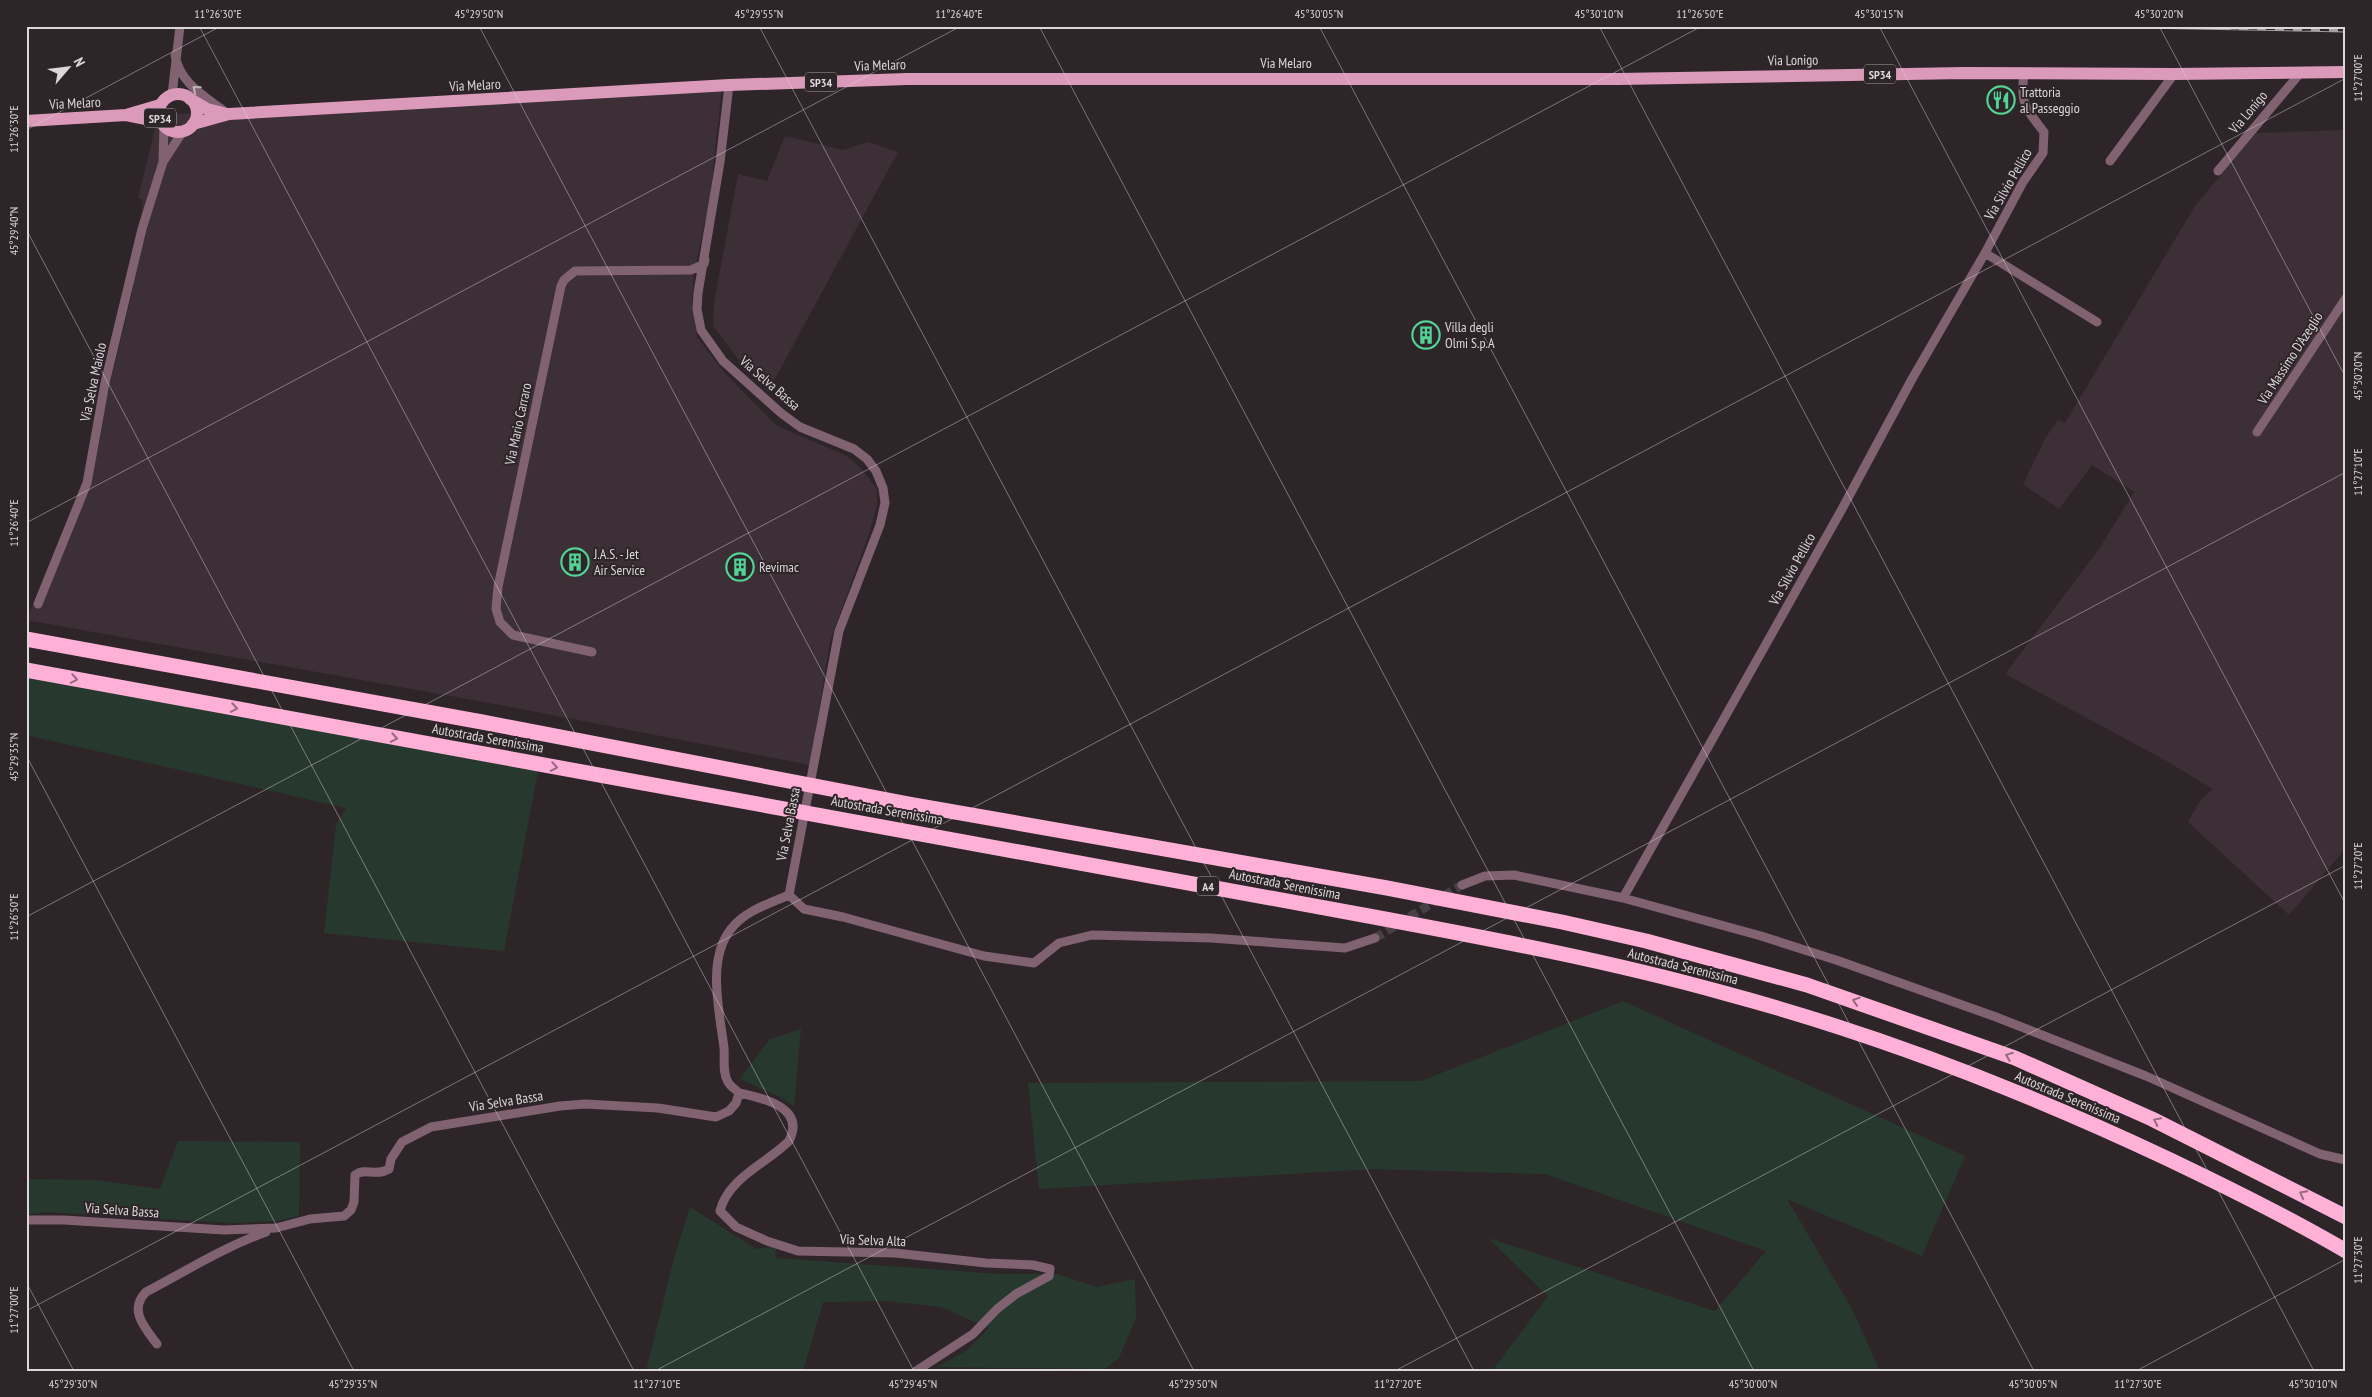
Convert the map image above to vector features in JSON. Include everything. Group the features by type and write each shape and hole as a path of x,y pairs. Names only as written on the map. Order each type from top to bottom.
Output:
{"highway":[{"name":"Autostrada Serenissima","path":"26,639 482,722 909,804 1387,888 1562,922 1646,941 1807,985 1879,1008 2015,1058 2152,1118 2346,1217"},
{"name":"Autostrada Serenissima","path":"26,670 1374,917 1549,950 1636,970 1793,1012 1929,1058 1994,1083 2070,1114 2197,1173 2346,1251"}],"main road":[{"name":"Via Lonigo","path":"1413,78 1619,78 2024,72 2174,74 2346,72"},
{"name":"Via Melaro","path":"126,115 163,124 173,131 229,114 730,85 946,79 1413,78"},
{"name":"Via Melaro","path":"26,121 126,115 160,105 172,95 184,95 207,109 229,114"},
{"name":"SP34","path":"188,127 196,113 196,108 189,98"},
{"name":"SP34","path":"160,105 159,116 163,124"}],"street":[{"path":"172,95 175,55 180,26"},
{"path":"175,55 178,70 187,82 229,114"},
{"name":"Via Silvio Pellico","path":"1623,898 2023,182 2043,153 2044,132 2032,117 2021,96 2024,72"},
{"name":"Via Lonigo","path":"2218,171 2301,72"},
{"path":"2110,161 2174,74"},
{"name":"Via Selva Bassa","path":"730,85 705,260 698,293 697,309 701,330 709,344 723,361 781,413 800,427 854,449 867,459 876,472 883,488 885,503 880,525 840,631 789,895"},
{"name":"Via Selva Maiolo","path":"38,604 87,483 105,382 142,229 163,162 163,124"},
{"name":"Via Selva Maiolo","path":"163,162 188,127"},
{"path":"1985,253 2096,322"},
{"name":"Via Mario Carraro","path":"592,652 513,635 500,622 496,609 498,587 561,286 564,280 575,272 692,270 704,264 705,260"},
{"name":"Via Massimo D'Azeglio","path":"2257,432 2346,298"},
{"path":"1462,885 1485,876 1514,875 1623,898 1770,938 1996,1017 2146,1076 2320,1154 2346,1160"},
{"path":"739,1093 728,1082 724,1070 716,979 721,948 729,931 742,917 789,895 804,909 843,917 984,956 1034,963 1059,943 1092,936 1211,938 1345,948 1375,938"},
{"name":"Via Selva Bassa","path":"157,1344 142,1324 138,1315 137,1306 140,1298 146,1292 199,1264 220,1250 276,1228 310,1219 344,1216 351,1210 354,1202 355,1175 364,1172 380,1174 389,1168 391,1159 402,1142 431,1127 560,1106 585,1104 658,1108 716,1117 729,1111 736,1103 739,1093"},
{"name":"Via Selva Alta","path":"739,1093 752,1095 781,1108 792,1115 794,1122 793,1134 789,1141 734,1185 722,1202 720,1212 736,1228 767,1242 798,1251 894,1253 986,1263 1033,1265 1050,1270 1049,1276 1041,1282 1023,1288 997,1308 973,1334 916,1371"},
{"name":"Via Selva Bassa","path":"26,1220 43,1219 224,1230 276,1228"}],"shaded area":[{"path":"722,87 710,197 694,274 692,300 697,337 723,371 777,426 845,455 859,466 877,489 877,505 868,537 830,641 810,765 506,706 26,620 83,493 132,294 143,200 138,198 156,125 155,115"},
{"path":"2346,130 2346,848 2289,915 2188,822 2200,801 2213,789 2163,759 2005,674 2099,549 2134,492 2092,465 2059,509 2023,484 2046,437 2058,420 2065,423 2195,206 2256,133"},
{"path":"785,136 843,150 868,142 898,152 771,386 738,359 713,326 714,303 738,174 767,181"}],"green space":[{"path":"26,677 538,771 504,951 324,933 336,825 346,808 26,735"},
{"path":"1623,1001 1965,1156 1922,1256 1787,1199 1852,1309 1880,1371 1492,1371 1548,1296 1488,1238 1715,1311 1766,1251 1545,1174 1373,1169 1039,1189 1028,1083 1421,1081"},
{"path":"801,1029 794,1106 780,1097 740,1079 770,1039"},
{"path":"178,1141 300,1142 299,1216 276,1221 236,1223 46,1212 26,1215 26,1179 96,1180 160,1189"},
{"path":"690,1207 756,1249 776,1246 775,1258 999,1274 1057,1274 1097,1287 1135,1279 1136,1318 1119,1358 1105,1369 937,1367 966,1351 989,1328 941,1307 887,1301 823,1302 803,1371 646,1371 673,1262"}],"tunnel":[{"path":"1375,938 1462,885"}],"railway":[{"path":"2140,26 2346,30"}],"place":[{"name":"Trattoria al Passeggio","path":"2001,100"},
{"name":"Villa degli Olmi S.p.A","path":"1426,335"},
{"name":"J.A.S. - Jet Air Service","path":"575,562"},
{"name":"Revimac","path":"740,567"}]}
